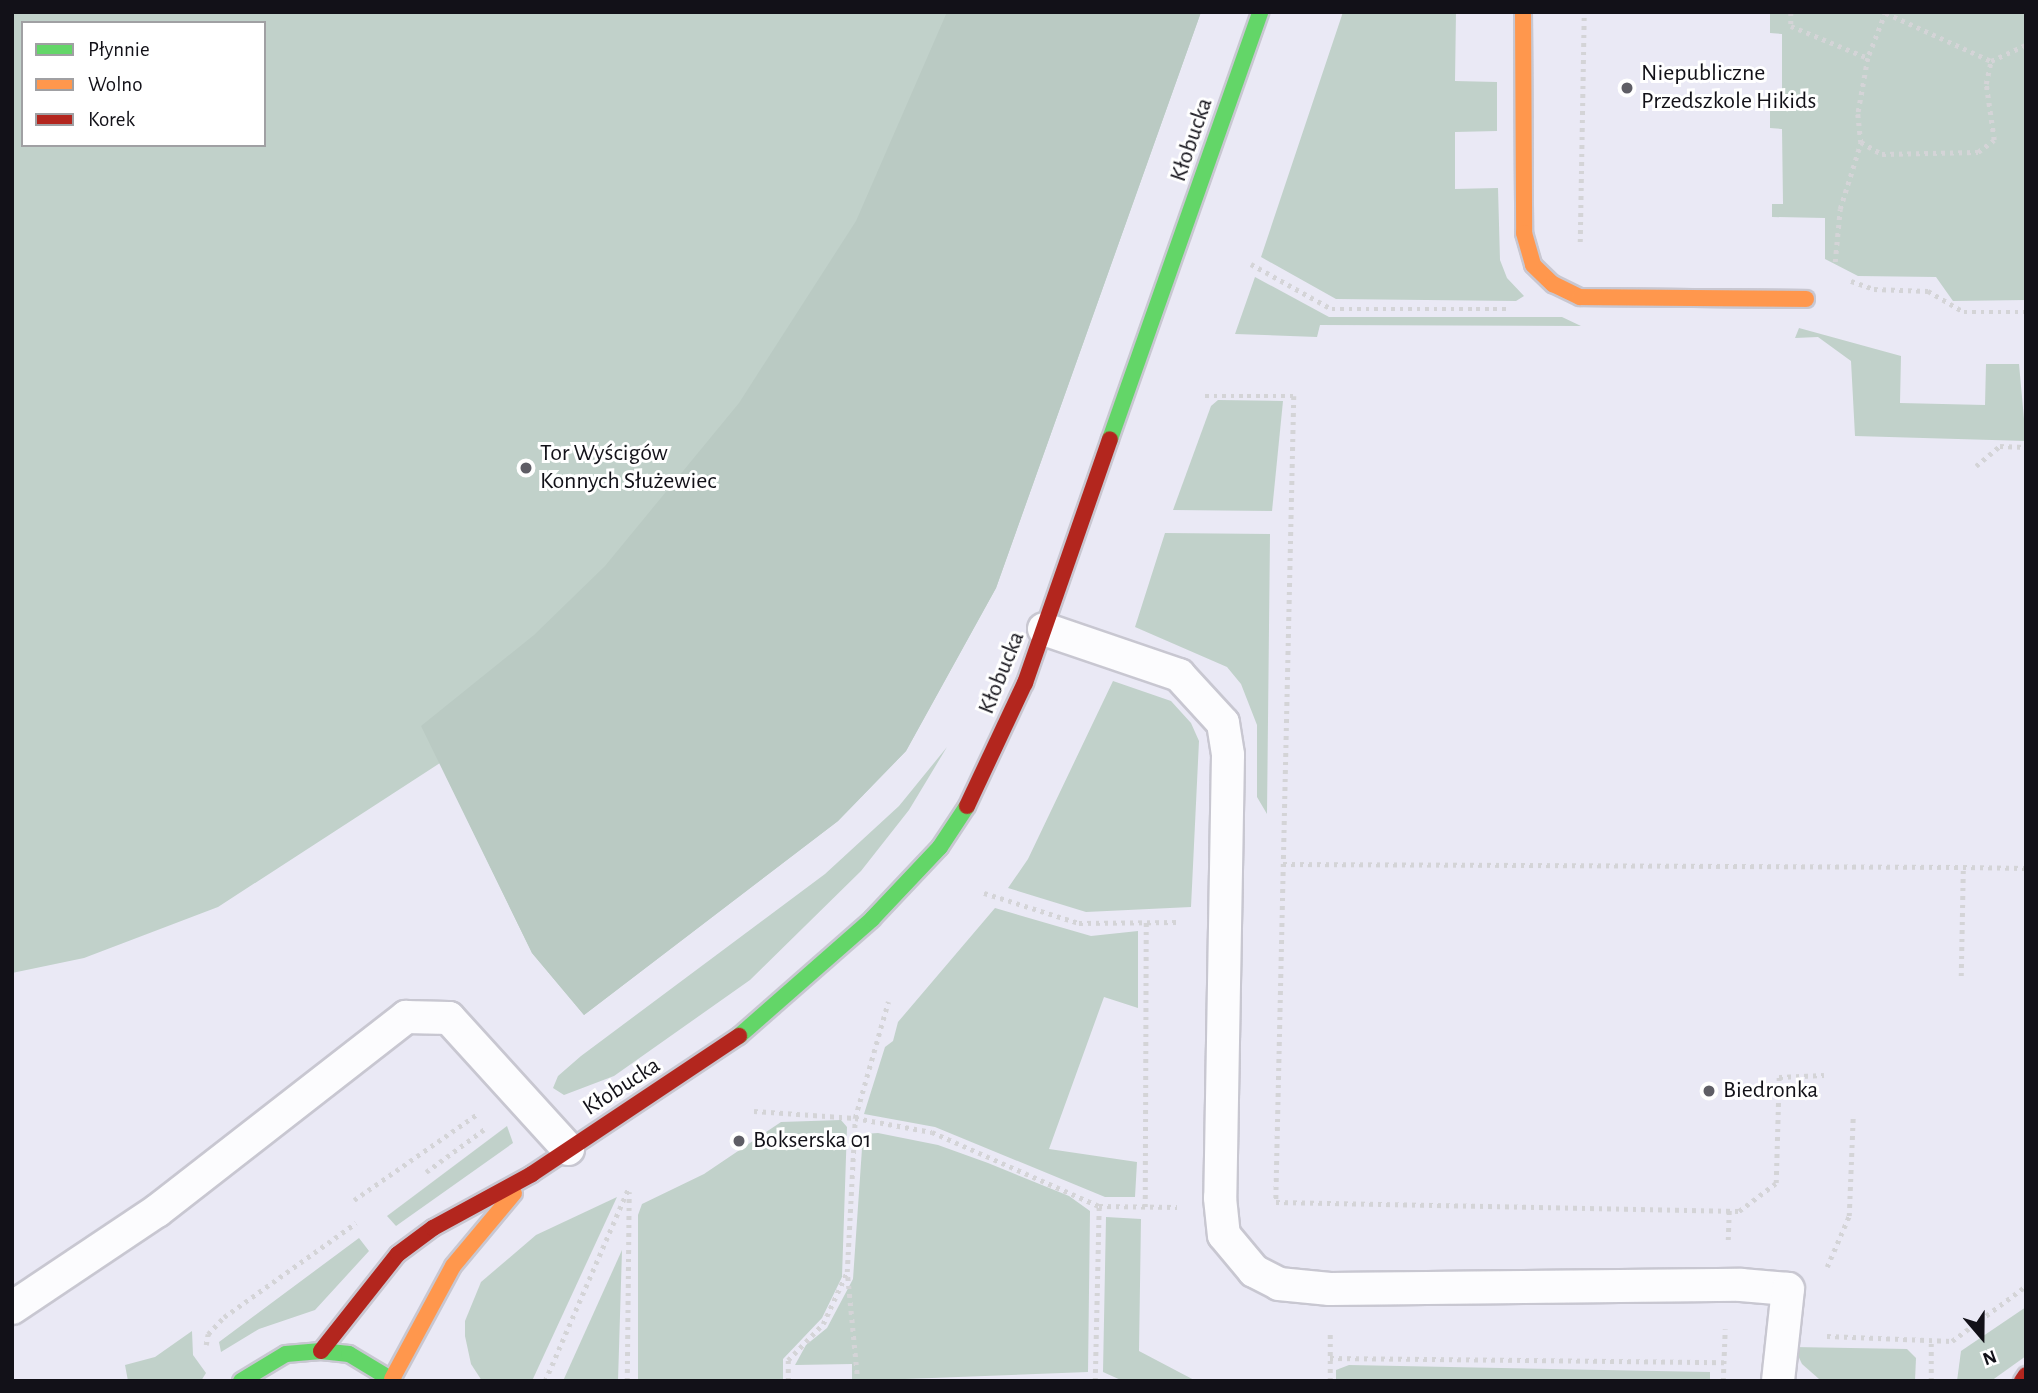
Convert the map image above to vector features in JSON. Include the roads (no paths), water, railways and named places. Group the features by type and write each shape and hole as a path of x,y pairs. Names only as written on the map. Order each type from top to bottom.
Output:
{"street":[{"name":"Kłobucka","path":"321,1351 398,1254 433,1228 532,1174 754,1026 872,919 940,847 972,797 1025,683 1260,12"},
{"path":"1523,12 1524,233 1527,255 1533,265 1553,284 1580,297 1807,299"},
{"name":"Kłobucka","path":"393,1380 453,1266 532,1174"},
{"path":"241,1381 286,1354 321,1351 349,1354 393,1380"},
{"path":"2022,1381 2026,1375"}],"lane":[{"path":"1044,629 1179,675 1223,723 1228,755 1221,1208 1224,1235 1254,1271 1279,1284 1330,1289 1741,1285 1788,1289 1778,1381"},
{"path":"12,1308 157,1211 406,1017 449,1018 568,1149"}],"place":[{"name":"Niepubliczne Przedszkole Hikids","path":"1627,88"},
{"name":"Tor Wyścigów Konnych Służewiec","path":"526,468"},
{"name":"Biedronka","path":"1709,1091"},
{"name":"Bokserska 01","path":"739,1141"}]}
